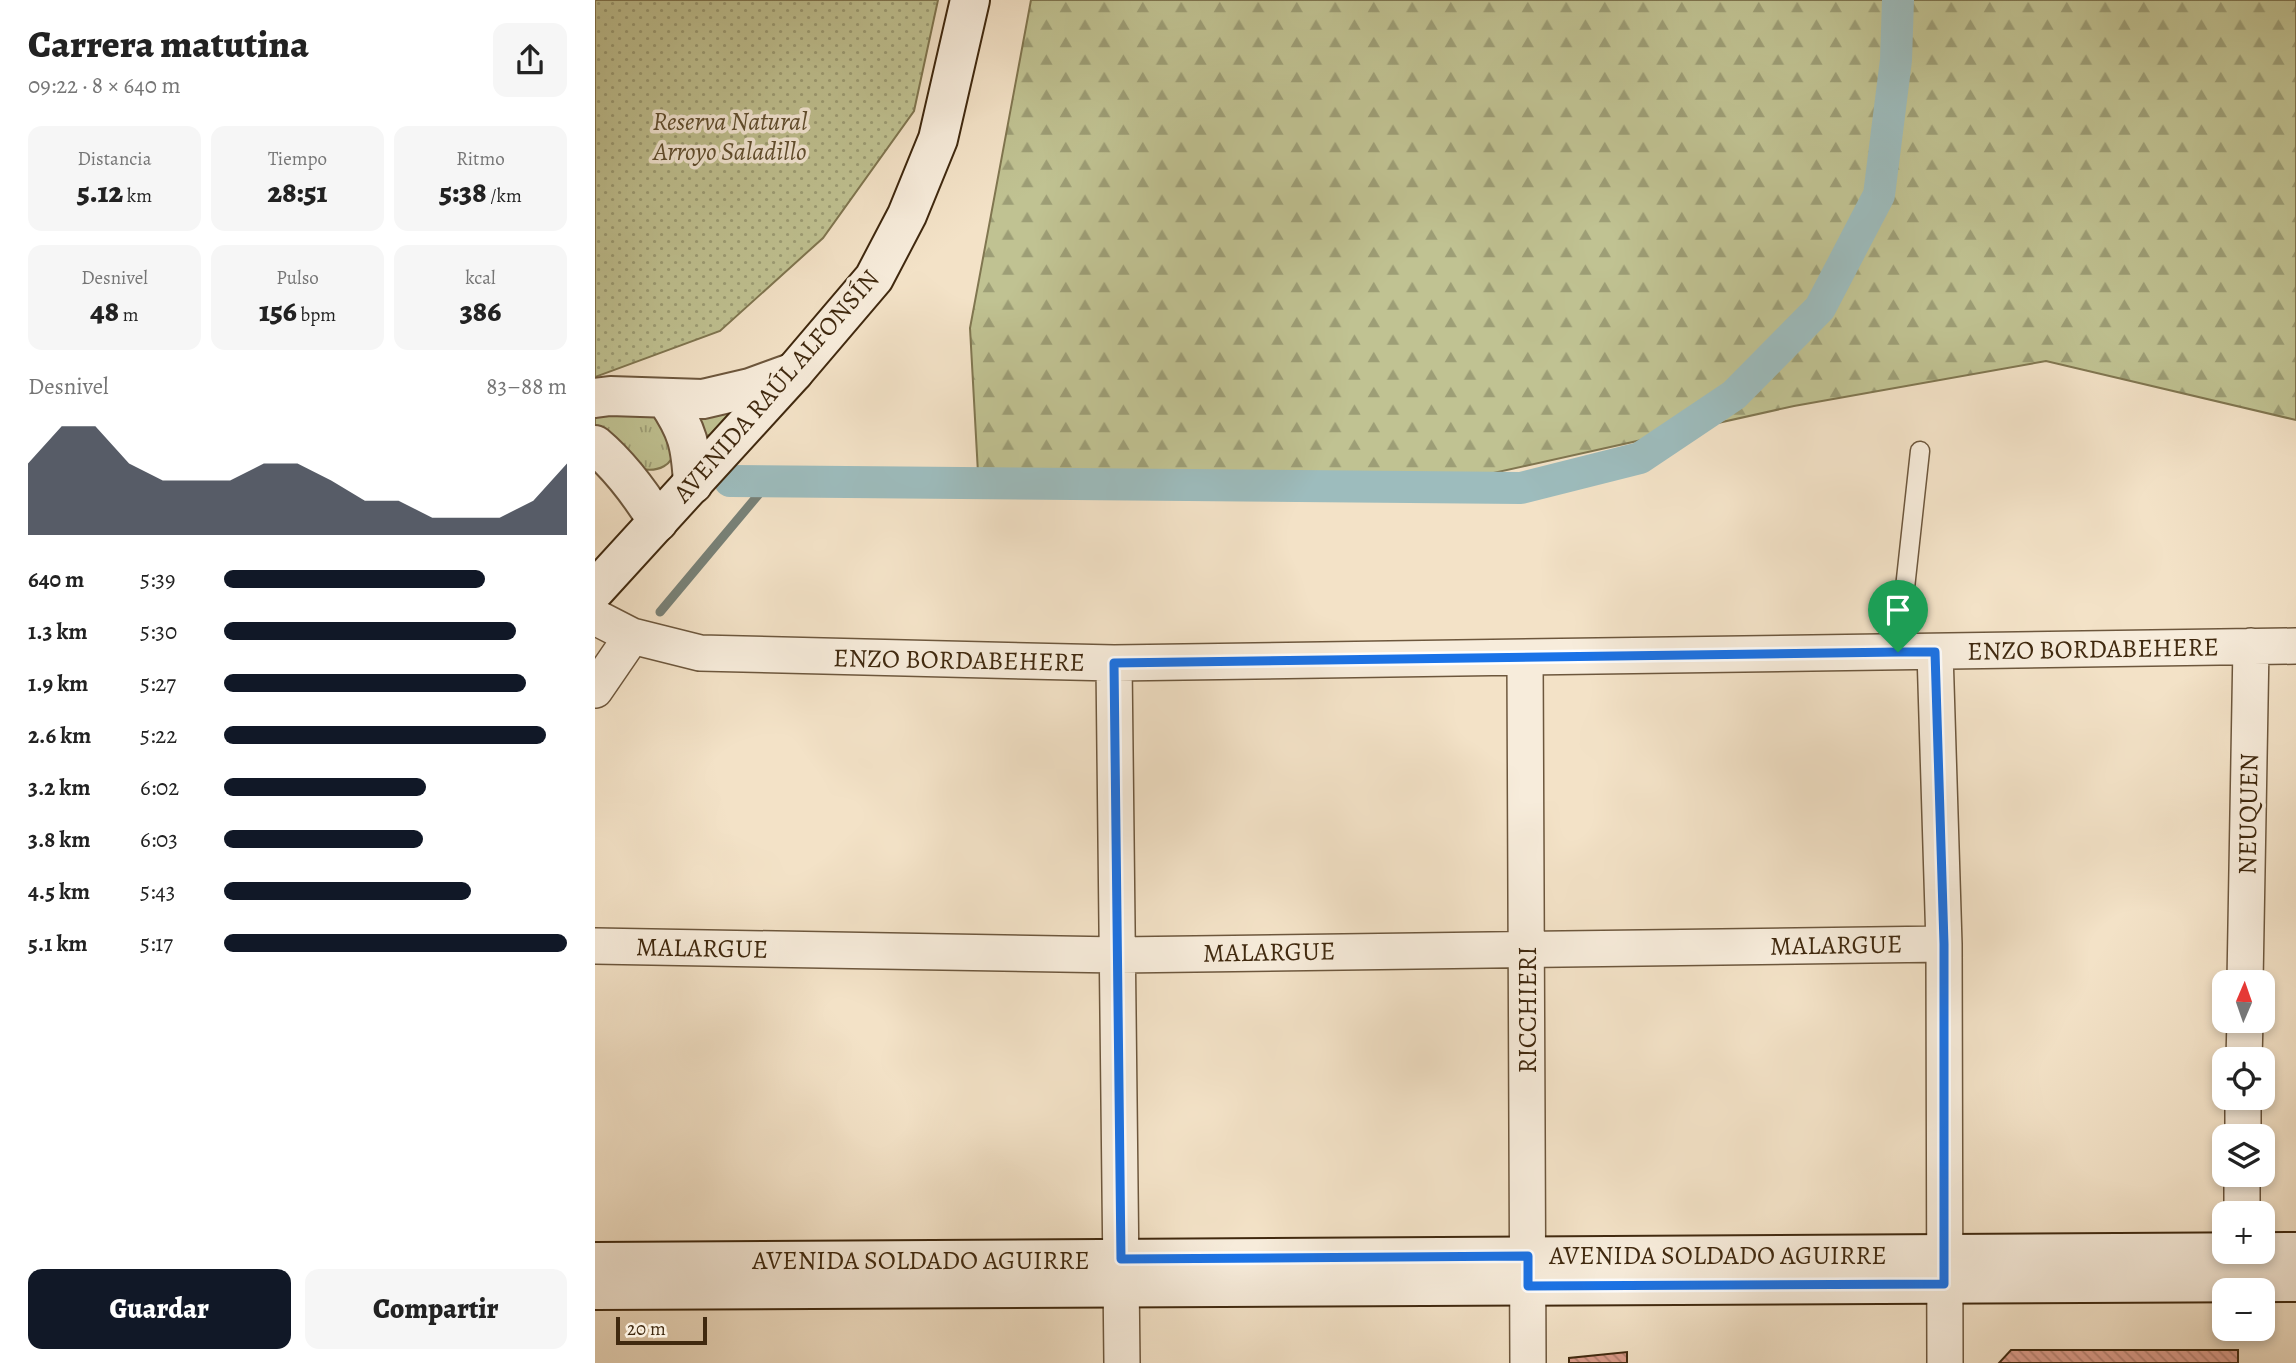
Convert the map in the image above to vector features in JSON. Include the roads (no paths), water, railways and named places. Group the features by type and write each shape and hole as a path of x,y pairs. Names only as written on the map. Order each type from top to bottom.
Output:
{"main road":[{"name":"AVENIDA RAÚL ALFONSÍN","path":"595,590 794,372 874,278 908,215 938,139 970,0"},
{"path":"595,398 610,396 703,399 794,372"},
{"path":"666,399 681,421 691,447 693,484"},
{"path":"595,445 635,486 658,522"},
{"name":"AVENIDA SOLDADO AGUIRRE","path":"2275,1256 2296,1252"},
{"name":"AVENIDA SOLDADO AGUIRRE","path":"595,1262 1121,1273 1944,1269 2212,1263"},
{"name":"AVENIDA SOLDADO AGUIRRE","path":"2246,1264 2296,1282"},
{"name":"AVENIDA SOLDADO AGUIRRE","path":"595,1290 1121,1273"}],"street":[{"name":"ENZO BORDABEHERE","path":"595,617 632,636 700,653 1114,663 2296,646"},
{"path":"595,690 632,636"},
{"name":"NEUQUEN","path":"2245,970 2251,646"},
{"path":"1935,652 1944,944 1945,1363"},
{"name":"RICCHIERI","path":"1525,658 1528,1363"},
{"path":"1114,663 1122,1363"},
{"name":"MALARGUE","path":"595,946 1118,955 1944,944"}],"lane":[{"path":"1898,652 1920,451"}],"waterway":[{"path":"730,481 1521,488 1640,458 1734,395 1820,308 1879,195 1896,60 1898,0"},
{"path":"660,612 769,482"}],"park label":[{"name":"Reserva Natural Arroyo Saladillo","path":"730,136"}]}
